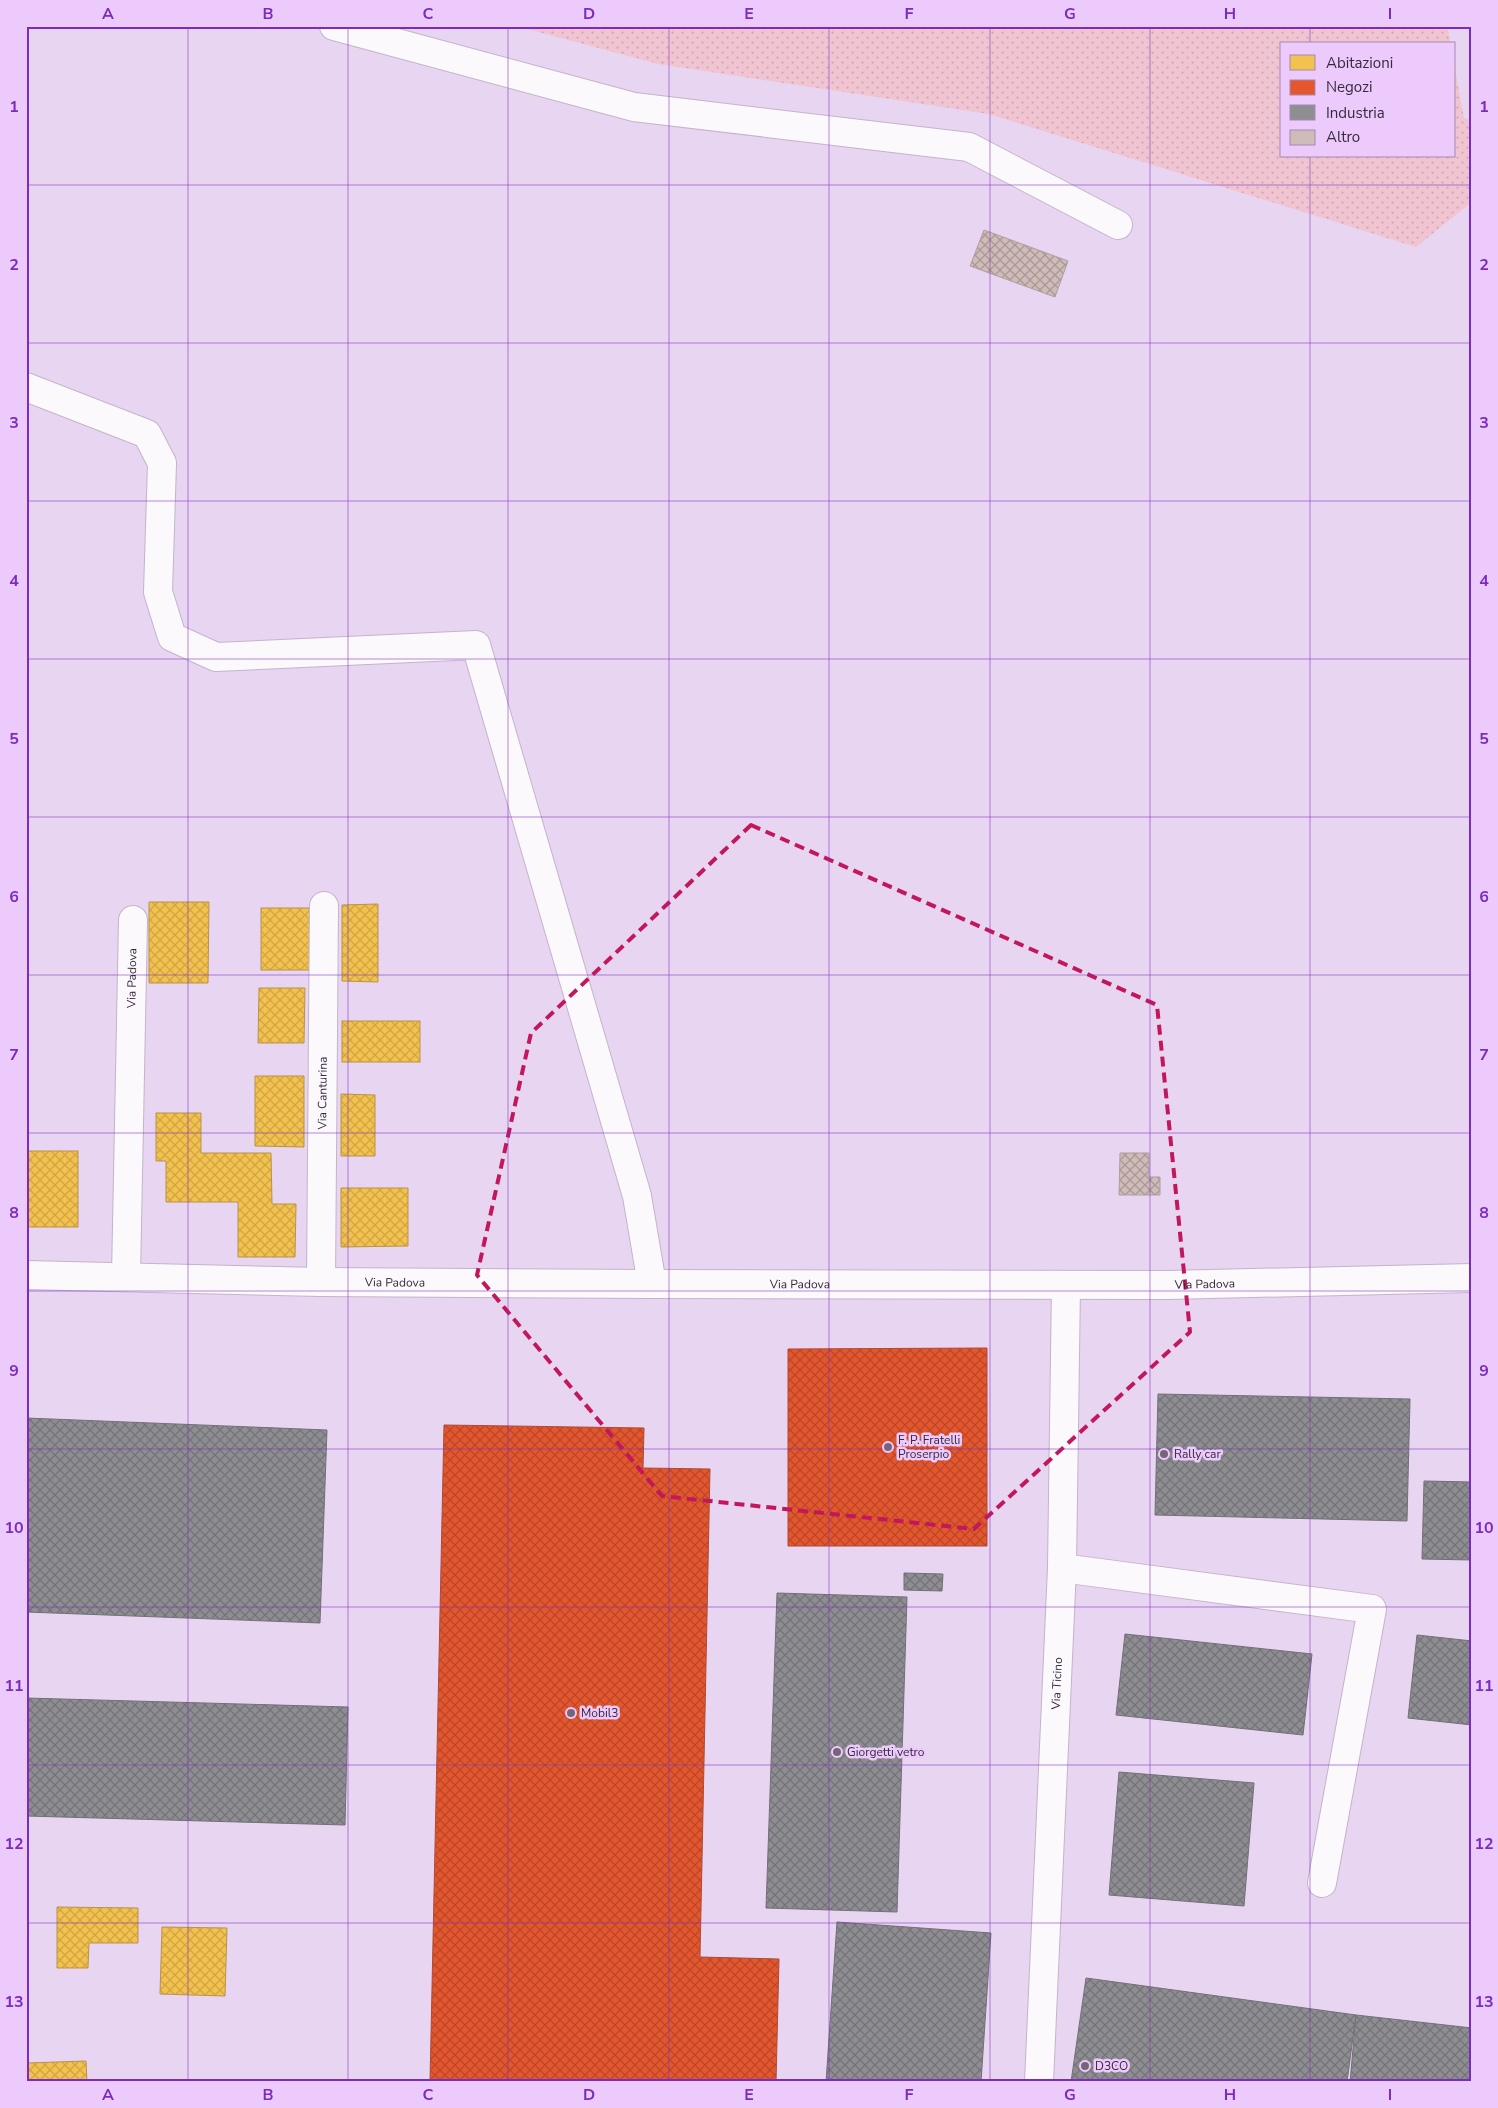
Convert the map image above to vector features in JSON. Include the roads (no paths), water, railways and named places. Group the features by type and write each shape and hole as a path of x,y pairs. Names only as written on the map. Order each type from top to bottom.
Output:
{"street":[{"path":"334,26 634,107 969,147 1118,224"},
{"path":"26,387 147,434 162,463 158,592 172,637 216,657 476,645 637,1196 652,1284"},
{"name":"Via Canturina","path":"321,1282 324,906"},
{"name":"Via Padova","path":"126,1277 133,920"},
{"name":"Via Padova","path":"26,1275 321,1282 1066,1285 1168,1285 1472,1278"},
{"name":"Via Ticino","path":"1039,2082 1062,1568 1066,1285"},
{"path":"1062,1568 1372,1609 1322,1883"}],"place":[{"name":"F. P. Fratelli Proserpio","path":"888,1447"},
{"name":"Rally car","path":"1164,1454"},
{"name":"Mobil3","path":"571,1713"},
{"name":"Giorgetti vetro","path":"837,1752"},
{"name":"D3CO","path":"1085,2066"}]}
